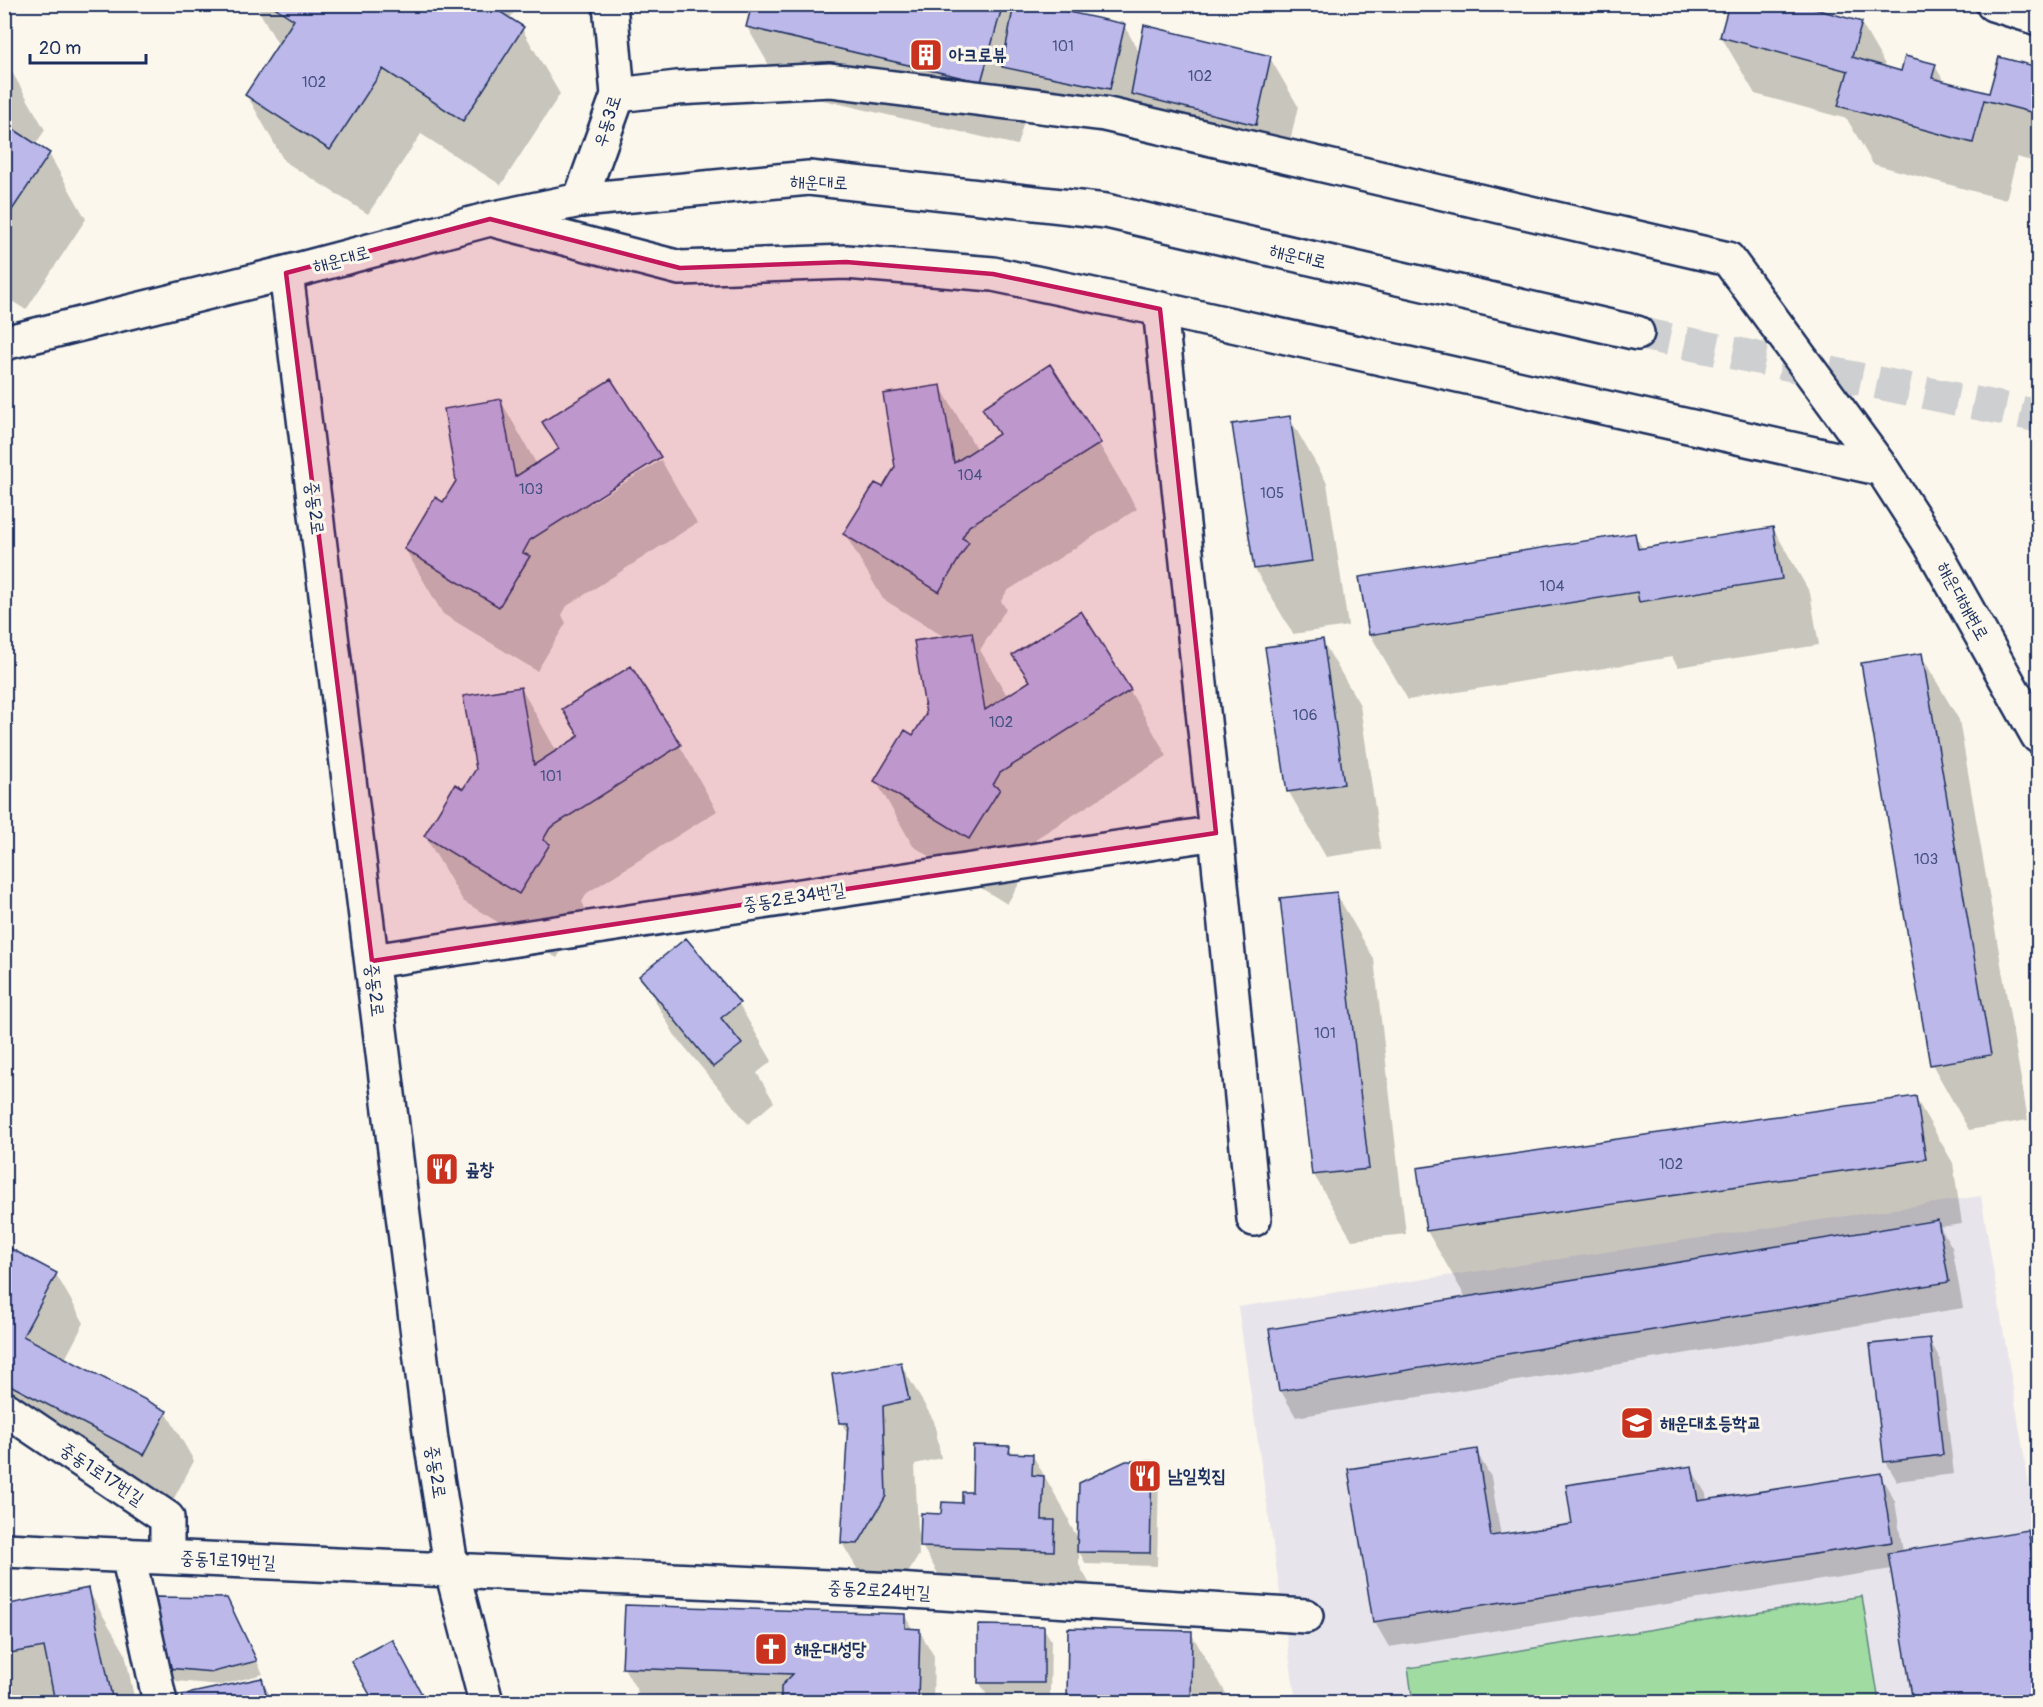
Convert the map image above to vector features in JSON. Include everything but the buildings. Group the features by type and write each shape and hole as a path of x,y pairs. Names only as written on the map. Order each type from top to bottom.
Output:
{"street":[{"name":"우동3로","path":"580,200 618,95 610,4"},
{"path":"1992,4 2038,18"},
{"name":"해운대해변로","path":"618,95 677,88 830,80 1104,114 1728,259 1881,469 1931,544 2038,736"},
{"name":"해운대로","path":"4,343 286,273 490,219 580,200 809,178 1106,212 1637,333"},
{"path":"490,219 680,268 846,262 982,273 1160,309 1881,469"},
{"name":"중동2로","path":"286,273 431,1440 452,1571 486,1702"},
{"path":"1160,309 1216,833 1254,1219"},
{"name":"중동2로34번길","path":"372,961 1216,833"},
{"name":"중동1로17번길","path":"4,1408 167,1518 167,1557"},
{"name":"중동1로19번길","path":"4,1550 452,1571"},
{"path":"128,1555 160,1702"},
{"name":"중동2로24번길","path":"452,1571 896,1590 1306,1616"}],"highlighted area":[{"path":"490,219 680,268 846,262 993,274 1160,309 1216,833 372,961 286,273"}],"shaded area":[{"name":"해운대초등학교","path":"1981,1196 2038,1540 2038,1702 1296,1702 1238,1307"}],"green space":[{"path":"1862,1596 1879,1702 1413,1702 1408,1668"}],"tunnel":[{"path":"1637,333 2038,416"}],"place":[{"name":"아크로뷰","path":"926,55"},
{"name":"곺창","path":"442,1169"},
{"name":"해운대초등학교","path":"1637,1423"},
{"name":"남일횟집","path":"1145,1476"},
{"name":"해운대성당","path":"771,1649"}]}
